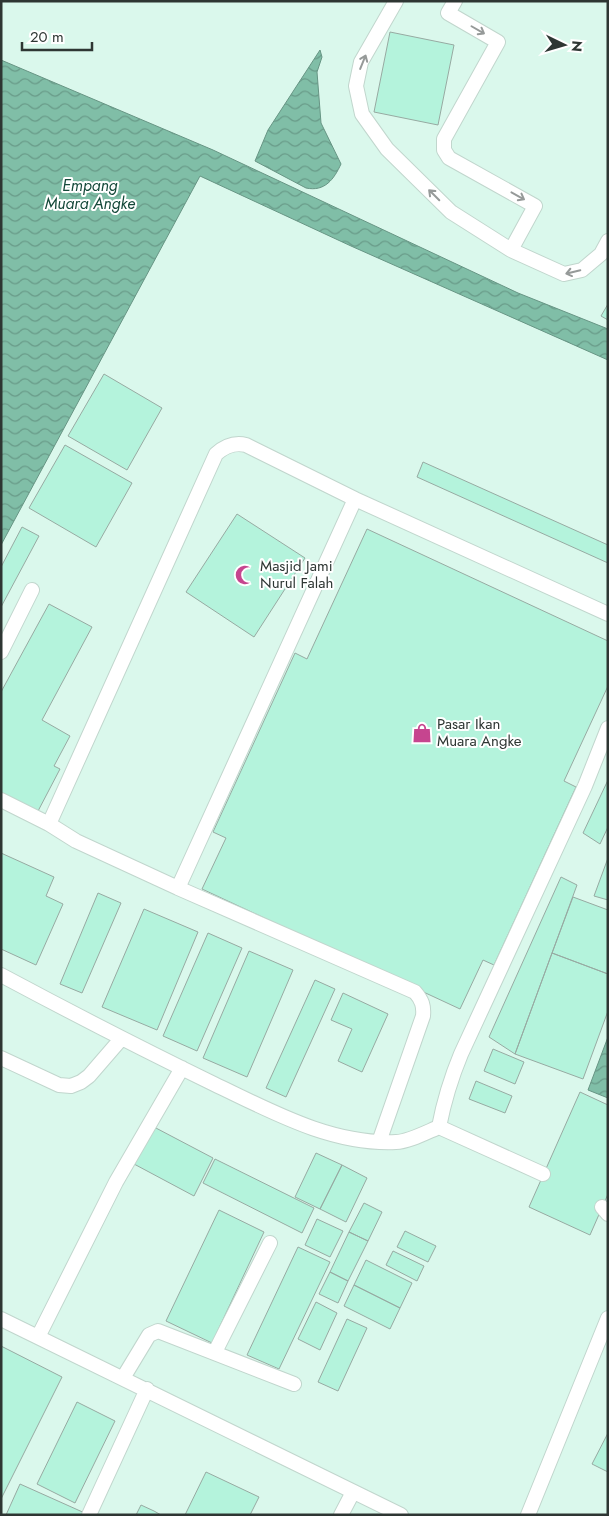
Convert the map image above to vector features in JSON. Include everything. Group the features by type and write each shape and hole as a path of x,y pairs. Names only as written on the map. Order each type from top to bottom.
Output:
{"lane":[{"path":"396,1 361,62 356,86 362,114 387,148 451,212 511,250 564,274 582,270 601,254 608,241"},
{"path":"455,1 448,13 498,42 444,140 444,150 449,158 535,206 511,250"},
{"path":"49,824 216,454 224,447 240,443 246,444 355,499 608,614"},
{"path":"178,888 355,499"},
{"path":"1,652 32,590"},
{"path":"439,1127 446,1095 461,1054 607,732"},
{"path":"1,800 49,824 76,841 415,992 423,1004 423,1016 379,1142"},
{"path":"1,975 121,1039 273,1112 307,1126 342,1137 379,1142 399,1142 439,1127 544,1174"},
{"path":"1,1058 59,1085 71,1086 89,1076 121,1039"},
{"path":"38,1337 116,1182 182,1068"},
{"path":"215,1352 270,1243"},
{"path":"528,1515 608,1318"},
{"path":"1,1319 401,1515"},
{"path":"123,1378 149,1335 161,1332 294,1384"},
{"path":"89,1515 147,1389"},
{"path":"341,1515 353,1492"}],"shaded area":[{"path":"1,1 608,1 608,1515 1,1515"}],"water":[{"path":"320,50 322,57 317,72 321,123 341,164 328,183 313,189 306,188 255,161 268,130"},
{"name":"Empang Muara Angke","path":"1,60 213,150 518,293 608,329 608,360 351,246 200,176 1,545"},
{"path":"608,1037 608,1098 588,1090"}],"building":[{"path":"390,32 454,45 438,125 374,112"},
{"path":"608,304 608,320 601,316"},
{"path":"104,374 162,408 127,470 68,436"},
{"path":"65,445 132,483 96,547 29,508"},
{"path":"423,462 608,545 608,563 417,477"},
{"name":"Masjid Jami Nurul Falah","path":"237,514 305,558 254,637 186,592"},
{"path":"22,527 39,536 1,607 1,567"},
{"name":"Pasar Ikan Muara Angke","path":"367,529 608,641 608,686 564,781 576,787 494,965 483,960 460,1009 202,889 226,838 213,832 295,653 307,659"},
{"path":"49,604 92,627 42,720 70,736 54,766 60,769 37,813 1,793 1,692"},
{"path":"608,780 608,827 600,844 583,833"},
{"path":"1,853 54,877 46,896 63,904 36,965 1,949"},
{"path":"608,858 608,900 594,896"},
{"path":"561,877 577,885 515,1054 489,1037"},
{"path":"98,893 121,903 82,993 60,984"},
{"path":"573,897 608,910 608,974 552,953"},
{"path":"144,909 198,932 157,1030 102,1007"},
{"path":"208,933 242,948 197,1051 163,1036"},
{"path":"249,951 293,970 247,1077 203,1058"},
{"path":"552,953 608,974 608,1011 583,1079 515,1054"},
{"path":"315,980 335,989 286,1097 266,1088"},
{"path":"343,993 388,1014 362,1072 338,1061 352,1029 331,1020"},
{"path":"493,1049 524,1062 515,1084 484,1071"},
{"path":"476,1081 512,1096 505,1113 469,1099"},
{"path":"580,1092 608,1105 608,1194 590,1235 529,1207"},
{"path":"154,1127 213,1158 194,1196 134,1164"},
{"path":"316,1153 342,1165 320,1209 295,1197"},
{"path":"215,1159 314,1208 302,1233 203,1183"},
{"path":"342,1165 367,1178 346,1222 320,1209"},
{"path":"364,1203 382,1212 368,1241 349,1232"},
{"path":"219,1210 264,1232 212,1343 166,1321"},
{"path":"317,1219 343,1231 330,1257 305,1245"},
{"path":"405,1231 436,1246 428,1262 397,1247"},
{"path":"349,1232 368,1241 348,1281 330,1272"},
{"path":"298,1247 330,1262 279,1369 247,1355"},
{"path":"393,1251 424,1266 417,1281 386,1265"},
{"path":"366,1260 412,1283 400,1308 354,1285"},
{"path":"330,1272 348,1281 338,1303 319,1294"},
{"path":"354,1285 400,1308 390,1329 344,1306"},
{"path":"316,1302 337,1313 320,1350 298,1339"},
{"path":"347,1319 367,1328 338,1391 318,1382"},
{"path":"1,1346 62,1377 1,1499"},
{"path":"77,1402 115,1421 75,1503 37,1484"},
{"path":"608,1433 608,1472 592,1464"},
{"path":"206,1472 259,1497 250,1515 185,1515"},
{"path":"20,1484 87,1514 6,1515"},
{"path":"141,1505 154,1511 161,1515 136,1515"}],"place":[{"name":"Masjid Jami Nurul Falah","path":"245,575"},
{"name":"Pasar Ikan Muara Angke","path":"422,733"}]}
